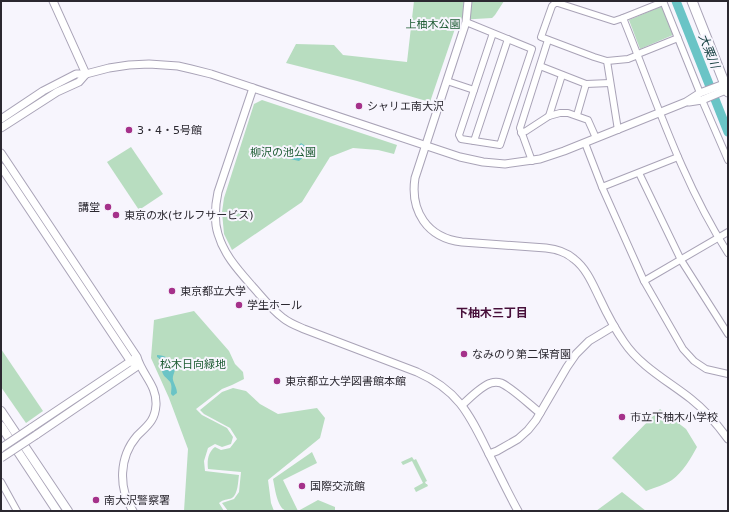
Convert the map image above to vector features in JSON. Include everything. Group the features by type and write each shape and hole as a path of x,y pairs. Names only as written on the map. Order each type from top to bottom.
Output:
{"main road":[{"path":"692,1 727,86"},
{"path":"698,1 727,86"},
{"path":"1,411 68,511"},
{"path":"1,426 57,511"}],"street":[{"path":"53,1 86,74"},
{"path":"468,1 466,22 416,174 413,191 418,212 431,229 444,238 457,242 546,248 570,255 585,271 614,326 636,357 702,408 728,439"},
{"path":"574,8 575,1"},
{"path":"678,38 628,59 607,61 594,58 540,37 553,4 556,3 614,21 663,1 728,160"},
{"path":"623,18 660,113 693,191 728,253"},
{"path":"466,22 508,39 532,49 500,144 461,139 459,135 493,33"},
{"path":"474,141 508,39"},
{"path":"532,161 520,128 548,40"},
{"path":"607,61 618,130"},
{"path":"1,119 39,93 76,74 86,74 129,65 172,65 191,68 211,74 460,157 483,162 505,164 532,161 556,154 727,86"},
{"path":"540,66 586,84 610,83"},
{"path":"1,128 57,92 79,82 86,74"},
{"path":"549,116 562,75"},
{"path":"447,81 474,90"},
{"path":"577,115 586,84"},
{"path":"253,88 218,192 215,224 225,252 233,264 275,311 290,322 304,329 423,375 439,384 452,395 462,405 476,426 518,511"},
{"path":"521,133 549,116 568,112 588,120 596,138"},
{"path":"585,143 602,187 644,281 683,349 694,361 706,369 728,374"},
{"path":"1,153 137,357 139,365 154,388 156,404 155,413 152,420 132,443 124,463 122,473 126,498 133,511"},
{"path":"602,187 678,157"},
{"path":"1,167 131,362 139,365"},
{"path":"639,173 681,260 728,334"},
{"path":"644,281 728,232"},
{"path":"489,454 522,436 533,424 571,360 579,350 589,341 614,326"},
{"path":"1,448 137,357"},
{"path":"1,458 139,365"},
{"path":"462,405 484,386 497,382 503,384 540,413"},
{"path":"1,454 14,445"},
{"path":"1,482 17,511"}],"green space":[{"name":"上柚木公園","path":"414,1 504,1 492,18 458,20 430,102 286,63 296,44 334,45 343,55 407,62"},
{"path":"662,6 673,35 640,49 629,20"},
{"name":"柳沢の池公園","path":"262,100 397,145 394,154 378,150 353,148 330,157 302,202 232,250 224,234 222,212 224,198 254,104"},
{"path":"131,147 163,194 139,210 107,162"},
{"name":"松木日向緑地","path":"194,311 229,351 235,364 243,372 244,379 222,389 196,409 202,415 227,428 233,437 231,444 222,447 215,444 208,448 204,461 205,471 239,475 234,496 219,503 224,511 184,511 188,449 169,398 151,358 154,320"},
{"path":"1,349 43,411 26,423 1,387"},
{"name":"松木日向緑地","path":"233,388 246,391 260,404 278,414 317,408 325,418 320,438 268,480 271,503 274,511 228,511 222,503 234,499 239,492 241,472 208,469 208,457 211,451 215,447 221,450 230,448 237,439 230,428 204,414 200,410 222,392"},
{"path":"660,409 686,429 697,447 686,465 676,477 667,483 646,491 612,458"},
{"path":"312,452 317,463 283,480 298,511 287,511 279,502 273,479"},
{"path":"412,457 414,460 416,459 428,486 416,492 414,488 423,483 412,461 403,465 401,462"},
{"path":"622,492 646,511 596,511"},
{"path":"318,500 335,507 335,511 298,511"}],"water":[{"path":"301,143 307,147 309,151 306,155 299,161 286,158 291,152 297,152 298,146"},
{"path":"157,355 168,358 174,364 175,369 173,380 177,393 173,396 171,394 170,383 162,372 162,363"}],"waterway":[{"name":"大栗川","path":"676,1 728,132"}],"place":[{"name":"シャリエ南大沢","path":"359,106"},
{"name":"3・4・5号館","path":"129,130"},
{"name":"講堂","path":"108,207"},
{"name":"東京の水(セルフサービス)","path":"116,215"},
{"name":"東京都立大学","path":"172,291"},
{"name":"学生ホール","path":"239,305"},
{"name":"なみのり第二保育園","path":"464,354"},
{"name":"東京都立大学図書館本館","path":"277,381"},
{"name":"市立下柚木小学校","path":"622,417"},
{"name":"国際交流館","path":"302,486"},
{"name":"南大沢警察署","path":"96,500"}],"district":[{"name":"下柚木三丁目","path":"492,313"}]}
